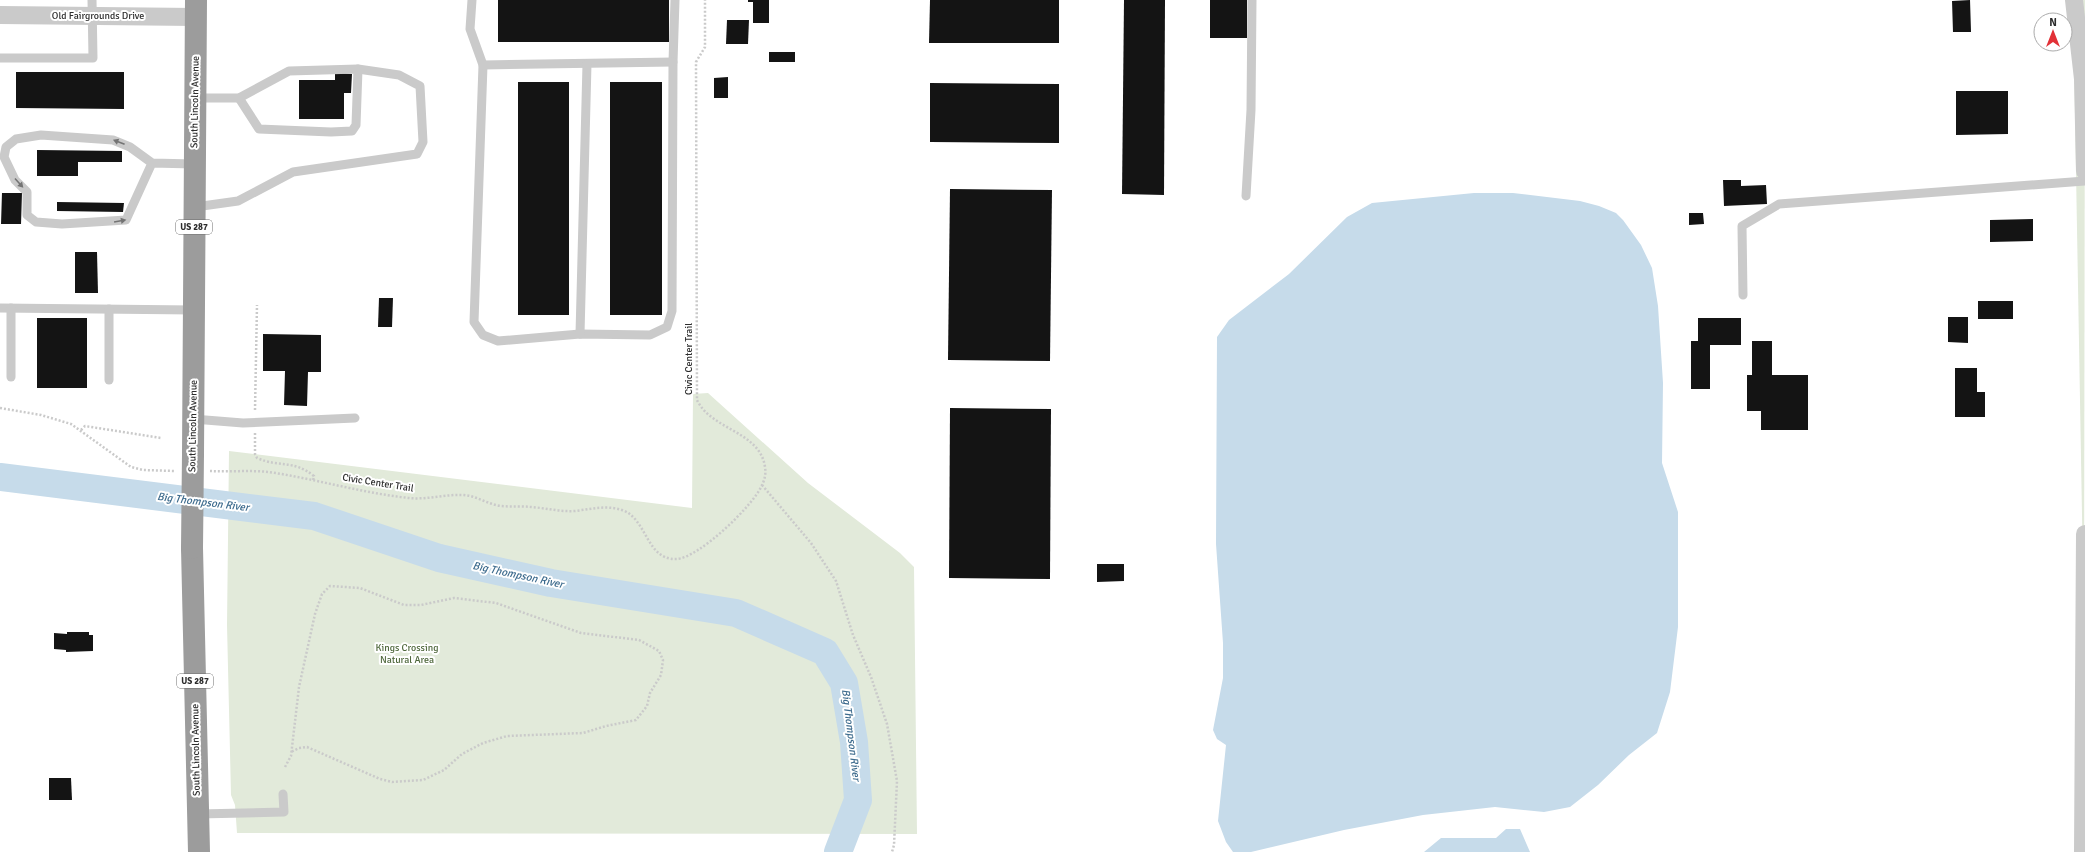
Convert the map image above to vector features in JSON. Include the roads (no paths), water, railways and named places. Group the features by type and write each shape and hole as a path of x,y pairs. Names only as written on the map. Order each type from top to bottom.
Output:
{"highway":[{"name":"South Lincoln Avenue","path":"196,8 192,548 199,852"}],"street":[{"path":"2074,0 2083,79 2085,172"},
{"name":"Old Fairgrounds Drive","path":"0,15 92,8 196,8"},
{"path":"2084,843 2085,534"}],"lane":[{"path":"472,0 470,29 483,65 474,322 483,335 498,341 580,334 650,335 667,327 672,311 673,62 675,0"},
{"path":"1246,196 1251,110 1252,0"},
{"path":"0,58 93,58 92,8"},
{"path":"483,65 673,62"},
{"path":"580,334 587,64"},
{"path":"239,98 260,129 331,132 352,131 356,125 358,69"},
{"path":"194,207 238,201 293,172 417,154 423,142 420,86 399,75 358,69 289,71 239,98 195,98"},
{"path":"152,163 126,220 62,224 36,222 27,215 27,192 4,167 4,157 6,146 16,139 41,135 113,140 130,146 152,163 194,164"},
{"path":"1743,294 1742,226 1779,204 2085,181"},
{"path":"0,308 194,310"},
{"path":"11,308 11,378"},
{"path":"109,309 109,380"},
{"path":"193,419 255,423 354,418"},
{"path":"198,814 284,812 283,794"}],"water":[{"path":"1474,193 1513,193 1580,201 1599,206 1616,213 1623,220 1641,245 1652,268 1658,306 1663,383 1662,463 1678,512 1678,627 1670,692 1657,733 1629,755 1598,785 1570,807 1544,812 1495,807 1423,815 1344,830 1251,852 1233,852 1226,842 1218,821 1226,745 1217,739 1213,730 1223,678 1223,643 1216,544 1217,337 1229,320 1289,274 1347,217 1372,203"},
{"path":"1506,829 1520,829 1530,852 1424,852 1441,838 1496,838"}],"waterway":[{"name":"Big Thompson River","path":"0,477 314,516 439,558 551,583 736,613 825,652 844,683 854,742 858,800 838,852"}],"park label":[{"name":"Kings Crossing Natural Area","path":"407,654"}]}
